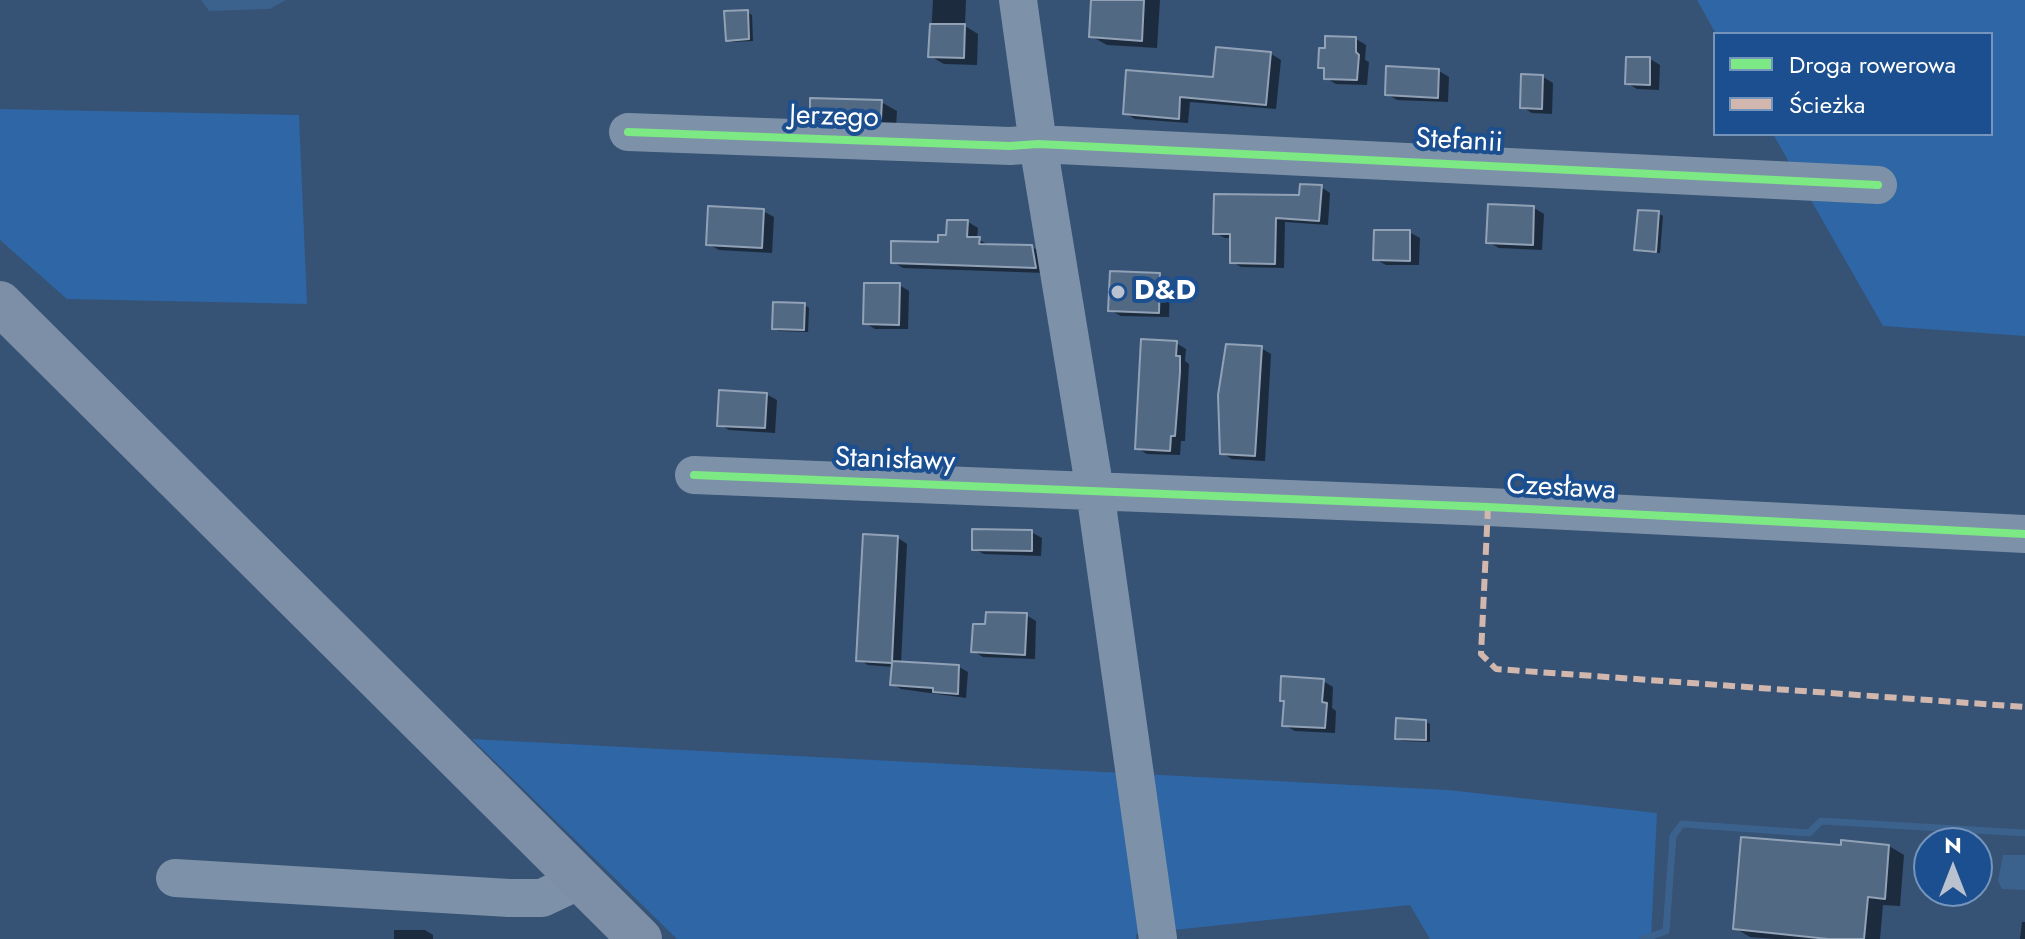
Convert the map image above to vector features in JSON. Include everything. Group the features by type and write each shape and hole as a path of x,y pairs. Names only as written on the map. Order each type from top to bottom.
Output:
{"main road":[{"path":"0,303 640,939"}],"street":[{"path":"1018,0 1038,144 1095,491 1158,939"},
{"name":"Jerzego","path":"628,132 1010,146 1038,144"},
{"name":"Stefanii","path":"1038,144 1878,185"},
{"name":"Stanisławy","path":"694,475 1095,491"},
{"name":"Czesława","path":"1095,491 2025,534"},
{"path":"175,878 509,898 542,898 580,880"}],"shaded area":[{"path":"201,0 286,0 270,9 209,11"},
{"path":"1697,0 2025,0 2025,336 1883,326 1774,136 1993,136 1993,32 1715,32"},
{"path":"0,109 299,115 307,304 67,299 0,240"},
{"path":"472,739 1448,790 1657,813 1651,939 1430,939 1410,905 1136,934 1136,939 677,939"},
{"path":"2003,855 2025,855 2025,890 2002,889 1998,881"}],"building":[{"path":"1091,0 1144,0 1142,41 1089,37"},
{"path":"748,10 749,39 726,41 724,11"},
{"path":"930,24 965,24 964,58 928,57"},
{"path":"1325,36 1356,37 1356,52 1359,55 1357,80 1324,79 1324,68 1318,68 1319,48 1325,48"},
{"path":"1216,47 1271,52 1266,105 1180,97 1179,119 1123,114 1126,70 1213,77"},
{"path":"1626,57 1650,57 1650,85 1625,84"},
{"path":"1386,66 1439,69 1438,98 1385,95"},
{"path":"1521,74 1543,75 1542,109 1520,108"},
{"path":"810,98 882,100 881,119 810,117"},
{"path":"1300,184 1322,185 1319,221 1276,218 1275,264 1230,263 1230,234 1213,234 1214,194 1299,195"},
{"path":"1488,204 1534,206 1533,245 1486,243"},
{"path":"708,206 764,209 762,248 706,245"},
{"path":"1638,210 1659,211 1656,252 1634,250"},
{"path":"947,220 968,220 967,237 980,237 979,244 1032,245 1036,268 891,263 891,241 938,242 938,235 946,235"},
{"path":"1374,230 1410,230 1410,261 1373,260"},
{"path":"1110,271 1160,273 1159,313 1108,311"},
{"path":"864,283 900,283 899,325 863,324"},
{"path":"773,302 805,303 804,330 772,329"},
{"path":"1141,339 1177,341 1176,356 1180,356 1180,372 1175,436 1171,436 1170,451 1135,449"},
{"path":"1226,344 1262,346 1255,456 1220,454 1218,395"},
{"path":"719,390 767,393 765,428 717,426"},
{"path":"972,529 1032,530 1032,551 972,550"},
{"path":"863,534 898,536 892,661 959,665 958,694 933,692 933,688 890,685 892,663 856,661"},
{"path":"986,612 1027,613 1025,655 971,652 973,624 985,624"},
{"path":"1281,676 1324,679 1322,702 1327,703 1325,728 1282,726 1284,701 1280,701"},
{"path":"1396,718 1426,720 1426,740 1395,739"},
{"path":"1741,837 1841,845 1841,840 1889,845 1885,899 1868,897 1864,939 1828,939 1733,929"}],"waterway":[{"path":"1643,939 1666,931 1673,836 1682,824 1809,833 1821,821 2025,833"}],"marked path":[{"path":"1488,507 1481,654 1496,669 2025,707"}],"cycle path":[{"path":"628,132 1010,146 1038,144 1878,185"},
{"path":"694,475 1488,507 2025,534"}],"place":[{"name":"D&D","path":"1118,292"}]}
